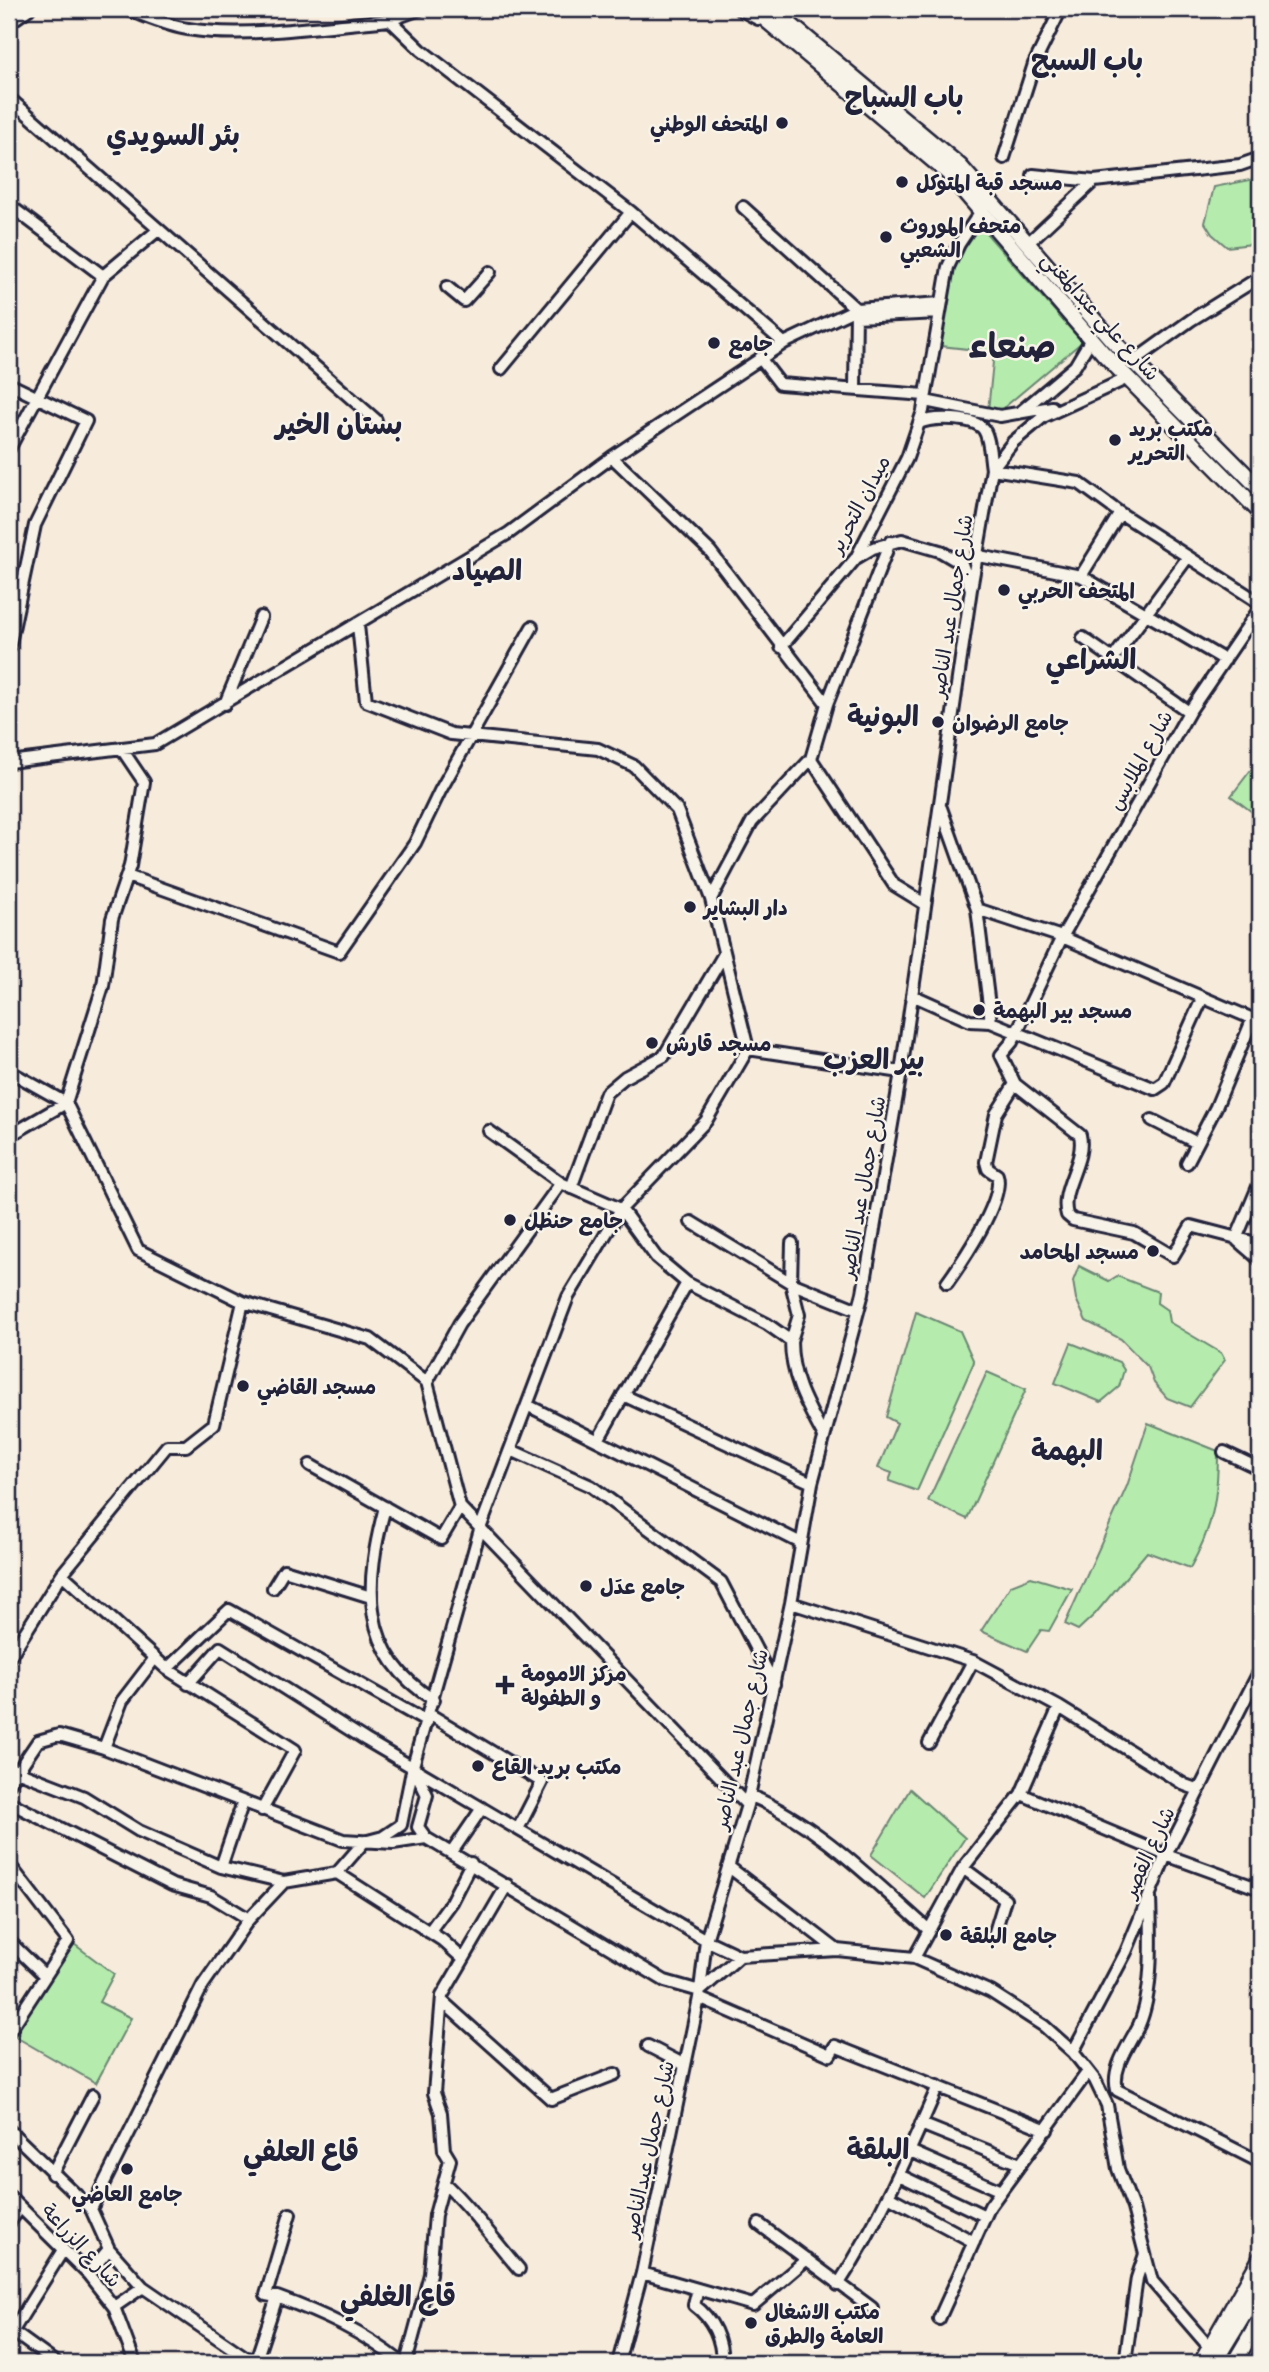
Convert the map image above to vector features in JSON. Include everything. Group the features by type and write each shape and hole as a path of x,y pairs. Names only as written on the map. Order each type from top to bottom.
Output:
{"main road":[{"name":"شارع علي عبدالمغني","path":"753,9 913,141 981,211 1091,339 1260,512"},
{"name":"شارع علي عبدالمغني","path":"772,9 960,166 1134,361 1260,489"},
{"path":"1201,2363 1260,2259"},
{"path":"1214,2363 1260,2287"},
{"path":"1225,2363 1260,2304"},
{"path":"1234,2363 1257,2335 1260,2319"}],"street":[{"path":"9,23 29,9"},
{"path":"126,9 176,27 202,31 284,29 390,20 420,9"},
{"path":"739,9 768,24"},
{"path":"1004,158 1034,64 1061,9"},
{"path":"390,20 421,50 631,212 784,343"},
{"path":"9,97 157,231 376,420"},
{"path":"1033,175 1094,181 1240,165 1260,158"},
{"path":"1028,243 1094,181"},
{"path":"9,205 103,276"},
{"path":"743,207 856,313 855,390"},
{"name":"ميدان التحرير","path":"781,647 856,558 907,458 925,398 940,308 953,255 981,211"},
{"path":"501,369 631,212"},
{"path":"9,449 103,276 157,231"},
{"path":"447,287 464,301 490,272"},
{"path":"1134,361 1260,277"},
{"path":"9,762 155,744 509,533 612,457 784,343 856,313 940,308"},
{"path":"1017,415 1074,366 1091,339"},
{"path":"760,358 780,384 925,398 991,415 1017,415 1070,404"},
{"name":"شارع جمال عبد الناصر","path":"706,1940 748,1800 791,1603 812,1483 858,1310 901,1072 971,589 979,556 992,469 1013,442 1032,424 1128,378"},
{"path":"9,384 86,421 35,525 9,649"},
{"path":"919,423 944,417 982,428 992,469 1079,483 1120,513 1260,603"},
{"path":"612,457 710,551 827,704"},
{"path":"1081,576 1120,513"},
{"path":"856,558 890,542 902,540 940,551 961,564 971,589"},
{"path":"710,899 752,822 811,759 827,704 890,542"},
{"path":"979,556 1081,576 1225,660"},
{"path":"1112,660 1188,557"},
{"name":"شارع الملابس","path":"1015,1084 1001,1055 1016,1033 1062,937 1189,712 1260,608"},
{"path":"225,704 261,617"},
{"path":"13,1769 84,1797 139,1831 221,1867 284,1882 337,1873 364,1842 383,1837 401,1825 413,1766 434,1700 481,1526 529,1406 568,1297 621,1209 706,1121 748,1049 710,899 677,810 634,766 598,749 451,734 366,701 358,625"},
{"path":"127,876 339,952 415,843 470,736 532,627"},
{"path":"1083,638 1189,712"},
{"path":"9,1136 66,1103 103,986 112,919 127,876 144,782 121,748"},
{"path":"811,759 894,885 925,904"},
{"path":"941,807 978,909 991,1022"},
{"path":"978,909 1062,937 1202,999 1258,1018"},
{"path":"428,1382 459,1324 566,1186 606,1093 625,1077 664,1056 724,954"},
{"path":"1108,957 1258,1018"},
{"path":"912,995 970,1021 991,1022 1155,1089 1164,1083 1202,999"},
{"path":"1187,1163 1258,1018"},
{"path":"748,1049 901,1072"},
{"path":"9,1071 66,1103 138,1250 243,1302 370,1339 428,1382 460,1507 748,1800 792,1816 847,1858 929,1930"},
{"path":"947,1283 964,1260 998,1191 997,1175 988,1169 986,1162 996,1114 1015,1084 1080,1135 1083,1146 1065,1203 1067,1215 1073,1220 1134,1233 1173,1256 1191,1226 1260,1244"},
{"path":"1152,1119 1197,1143"},
{"path":"489,1131 566,1186 621,1209 656,1257 687,1283 767,1324 791,1341"},
{"path":"1236,1239 1260,1182"},
{"path":"691,1222 791,1283 858,1310"},
{"path":"1236,1239 1260,1260"},
{"path":"792,1243 791,1283 799,1315 791,1341 791,1365 800,1392 824,1437"},
{"path":"598,1440 687,1283"},
{"path":"9,1658 62,1574 167,1447 186,1446 214,1424 243,1302"},
{"path":"623,1395 812,1483"},
{"path":"529,1406 801,1543"},
{"path":"511,1450 590,1486 721,1582 774,1684"},
{"path":"1224,1452 1260,1468"},
{"path":"310,1465 442,1539 460,1507"},
{"path":"385,1507 370,1570 372,1597 382,1645 413,1687 434,1700"},
{"path":"274,1588 284,1570 372,1597"},
{"path":"62,1574 167,1669 295,1750 262,1810"},
{"path":"791,1603 973,1661 1059,1707 1185,1785 1199,1790"},
{"path":"167,1669 229,1610 542,1782 518,1829"},
{"path":"188,1684 220,1648 482,1808 706,1940 740,1956 837,1950 914,1958 961,1976 1010,2003 1044,2026 1073,2052 1091,2077 1107,2105 1118,2168 1133,2208 1152,2281 1210,2348"},
{"path":"104,1748 122,1702 155,1658"},
{"path":"929,1743 973,1661"},
{"name":"شارع القصر","path":"1073,2052 1126,1952 1166,1855 1260,1670"},
{"path":"914,1958 963,1868 1021,1794 1059,1707"},
{"path":"9,1784 13,1769 38,1741 59,1735 104,1748 343,1840 393,1843 426,1838"},
{"path":"413,1766 426,1795 418,1827 426,1838 665,1981 830,2055 835,2046 1047,2130"},
{"path":"1021,1794 1166,1855 1260,1889"},
{"path":"9,1802 172,1885 211,1896 249,1919"},
{"path":"221,1867 243,1802"},
{"path":"452,1852 482,1808"},
{"path":"429,1932 451,1902 471,1863"},
{"path":"9,1864 68,1941 9,2032"},
{"path":"729,1867 837,1950"},
{"path":"963,1868 1006,1899 995,1932"},
{"path":"337,1873 429,1932 463,1958"},
{"path":"90,2209 202,1986 249,1919 284,1882"},
{"path":"290,2214 266,2295 332,2317 372,2340 404,2363 430,2274 435,2215 450,2160 444,2150 441,2113 434,2093 442,2001 463,1958 507,1885"},
{"path":"1150,1890 1152,1958 1141,2021 1118,2067 1115,2081 1117,2090 1125,2097 1260,2162"},
{"name":"شارع جمال عبدالناصر","path":"618,2363 642,2273 699,1995 706,1940"},
{"path":"9,1941 46,1976"},
{"path":"1126,1952 1140,1949 1152,1958"},
{"path":"699,1995 740,1956"},
{"path":"442,2001 551,2099 615,2074"},
{"path":"648,2046 685,2065"},
{"path":"1091,2077 1104,2080 1118,2067"},
{"path":"939,2319 985,2216 1000,2191 1091,2077"},
{"path":"838,2285 868,2239 890,2197 938,2086"},
{"path":"52,2174 93,2095"},
{"path":"921,2124 1020,2164"},
{"path":"9,2130 90,2209 109,2249 143,2287 255,2363 277,2297"},
{"path":"910,2151 1000,2191"},
{"path":"899,2175 985,2216"},
{"path":"444,2183 468,2206 480,2225 519,2269"},
{"name":"شارع الزراعة","path":"9,2196 88,2274 114,2307 135,2363"},
{"path":"890,2197 974,2242"},
{"path":"9,2223 20,2208"},
{"path":"759,2224 872,2308"},
{"path":"88,2274 109,2249"},
{"path":"56,2363 10,2333 63,2250"},
{"path":"1125,2363 1137,2278 1145,2254"},
{"path":"642,2273 753,2305 807,2259"},
{"path":"114,2307 143,2287"},
{"path":"698,2289 694,2305 704,2312 719,2336 722,2363"}],"green space":[{"path":"1260,178 1260,243 1227,247 1212,234 1205,223 1214,187"},
{"path":"979,225 1082,342 1001,410 988,411 994,352 941,346 954,267 968,239"},
{"path":"1260,758 1260,818 1231,796"},
{"path":"1079,1266 1109,1281 1117,1276 1158,1292 1157,1303 1167,1310 1169,1322 1221,1353 1225,1360 1190,1407 1167,1398 1154,1383 1148,1367 1121,1339 1086,1321 1076,1299 1073,1281"},
{"path":"916,1312 960,1331 974,1362 917,1491 889,1481 892,1473 878,1468 897,1423 886,1417"},
{"path":"1071,1343 1119,1362 1124,1370 1119,1387 1101,1402 1055,1383"},
{"path":"987,1372 1026,1389 967,1519 928,1501"},
{"path":"1148,1423 1218,1451 1217,1483 1209,1525 1190,1568 1147,1552 1095,1614 1078,1630 1065,1624 1127,1486"},
{"path":"1031,1577 1072,1589 1049,1631 1041,1630 1027,1651 981,1631 1011,1585"},
{"path":"910,1789 965,1838 925,1898 871,1855"},
{"path":"74,1944 114,1974 99,2002 131,2018 96,2083 14,2036"}],"place":[{"name":"المتحف الوطني","path":"782,123"},
{"name":"مسجد قبة المتوكل","path":"902,182"},
{"name":"متحف الموروث الشعبي","path":"886,237"},
{"name":"جامع","path":"714,343"},
{"name":"مكتب بريد التحرير","path":"1115,440"},
{"name":"المتحف الحربي","path":"1004,590"},
{"name":"جامع الرضوان","path":"938,722"},
{"name":"دار البشاير","path":"690,907"},
{"name":"مسجد بير البهمة","path":"979,1010"},
{"name":"مسجد قارش","path":"652,1043"},
{"name":"جامع حنظل","path":"510,1220"},
{"name":"مسجد المحامد","path":"1153,1251"},
{"name":"مسجد القاضي","path":"243,1386"},
{"name":"جامع عدَل","path":"586,1586"},
{"name":"مركز الامومة و الطفولة","path":"505,1685"},
{"name":"مكتب بريد القاع","path":"478,1766"},
{"name":"جامع البلقة","path":"946,1935"},
{"name":"جامع العاضي","path":"127,2169"},
{"name":"مكتب الاشغال العامة والطرق","path":"751,2323"}],"district":[{"name":"باب السبح","path":"1087,60"},
{"name":"باب السباح","path":"904,97"},
{"name":"بئر السويدي","path":"173,135"},
{"name":"صنعاء","path":"1012,345"},
{"name":"بستان الخير","path":"339,424"},
{"name":"الصياد","path":"487,570"},
{"name":"الشراعي","path":"1091,659"},
{"name":"البونية","path":"883,716"},
{"name":"بير العزب","path":"874,1059"},
{"name":"البهمة","path":"1067,1450"},
{"name":"البلقة","path":"878,2149"},
{"name":"قاع العلفي","path":"301,2151"},
{"name":"قاع الغلفي","path":"398,2296"}]}
